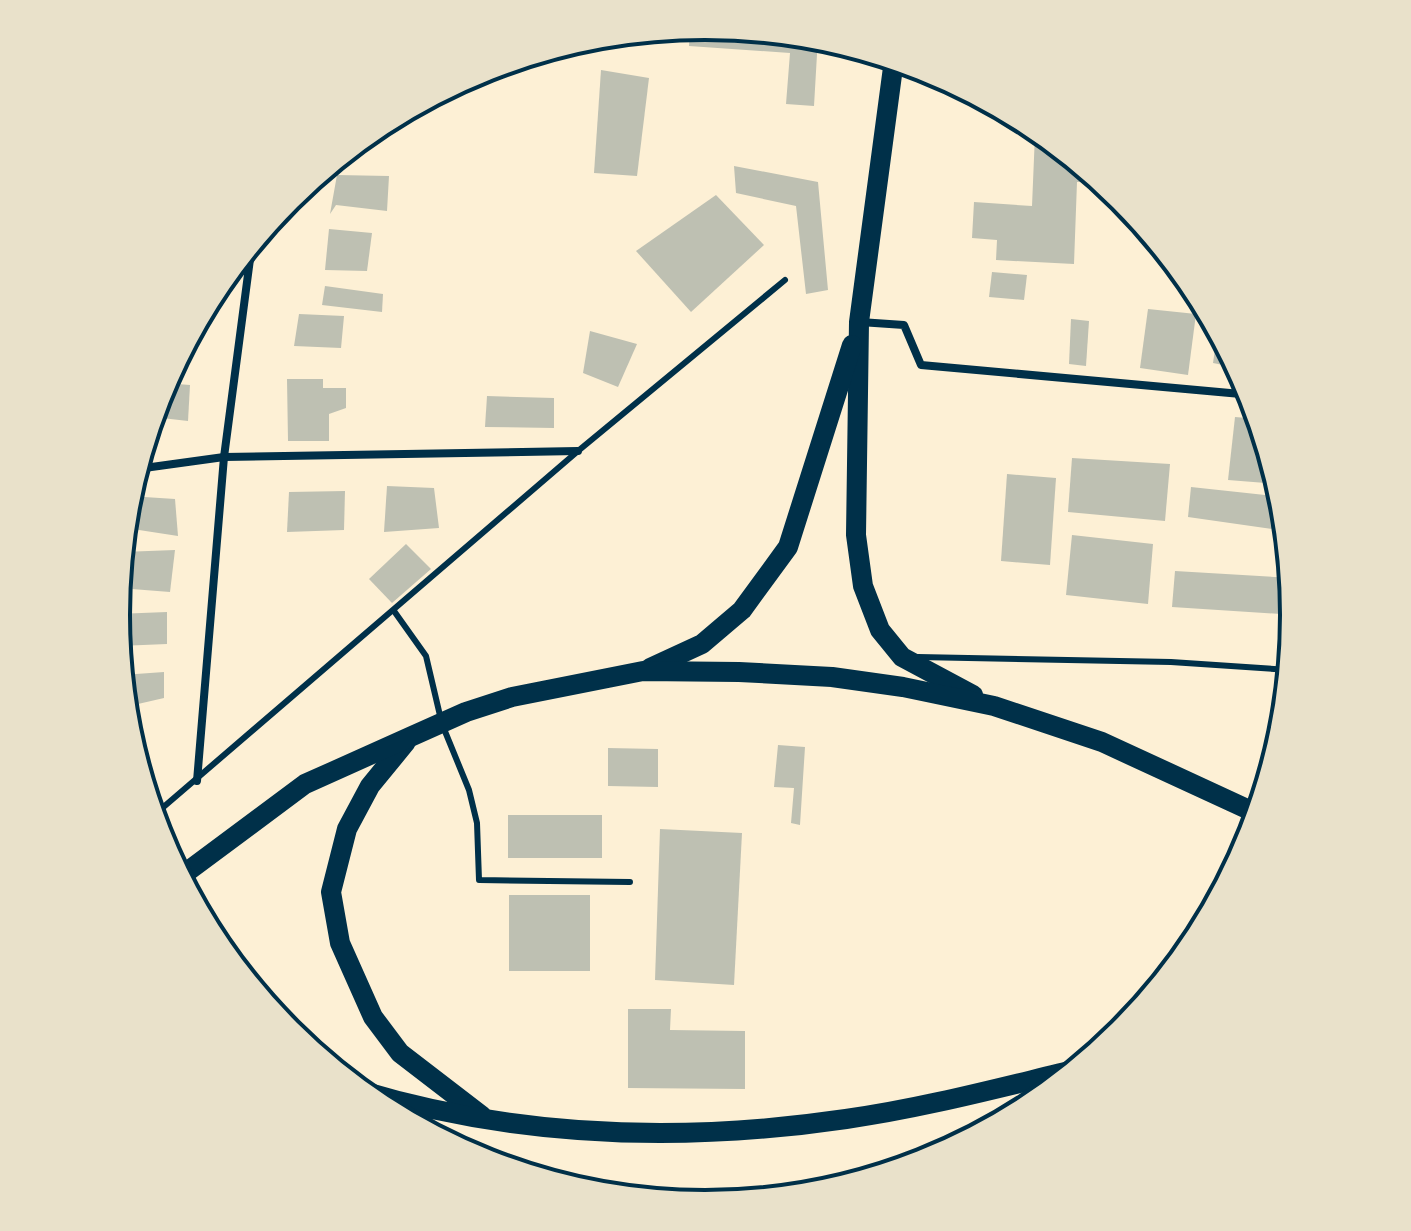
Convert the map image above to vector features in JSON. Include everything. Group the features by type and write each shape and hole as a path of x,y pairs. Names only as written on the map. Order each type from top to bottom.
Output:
{"main road":[{"path":"892,72 859,322 856,535 863,586 880,630 902,657 994,706"},
{"path":"643,671 702,644 712,636 742,610 788,547 859,322"},
{"path":"189,870 305,784 466,712 512,697 643,671 832,677 903,687 994,706 1102,742 1247,808"},
{"path":"410,737 370,786 347,829 331,892 340,943 373,1017 400,1053 489,1121"},
{"path":"392,1098 489,1121 649,1135 737,1131 848,1119 1052,1075"}],"street":[{"path":"197,781 224,457 249,265"},
{"path":"859,322 904,325 921,365 1236,394"},
{"path":"150,467 224,457 578,451"}],"lane":[{"path":"164,807 578,451 785,280"},
{"path":"394,611 426,656 442,724 469,790 477,823 479,880 630,882"},
{"path":"902,657 1171,662 1278,669"}],"building":[{"path":"689,40 743,41 817,51 814,106 786,104 790,53 689,46"},
{"path":"601,70 649,78 637,176 594,173"},
{"path":"1035,144 1084,182 1077,182 1074,264 996,260 997,240 972,238 974,202 1032,206"},
{"path":"734,166 818,182 828,290 806,294 796,206 736,193"},
{"path":"337,175 389,176 387,211 336,205 330,214"},
{"path":"716,195 764,245 691,312 636,251"},
{"path":"329,229 372,233 367,271 325,270"},
{"path":"992,272 1027,275 1024,300 989,297"},
{"path":"325,286 383,294 382,312 322,305"},
{"path":"1148,309 1195,314 1188,375 1140,368"},
{"path":"299,314 344,316 341,348 294,346"},
{"path":"1071,319 1089,321 1086,366 1069,364"},
{"path":"590,331 637,344 618,387 583,373"},
{"path":"1215,348 1224,365 1213,363"},
{"path":"287,379 323,379 323,388 346,388 346,408 329,414 329,441 288,441"},
{"path":"179,384 190,385 188,421 166,418"},
{"path":"487,396 554,398 554,428 485,427"},
{"path":"1235,417 1245,418 1265,483 1228,480"},
{"path":"1072,458 1170,464 1165,521 1068,512"},
{"path":"1007,474 1056,478 1050,565 1001,561"},
{"path":"387,486 434,488 439,528 384,532"},
{"path":"1191,487 1268,495 1274,529 1188,517"},
{"path":"345,491 344,530 287,532 289,492"},
{"path":"143,497 175,499 178,536 137,530"},
{"path":"1072,535 1153,544 1148,604 1066,595"},
{"path":"406,544 431,569 392,603 369,579"},
{"path":"175,550 170,592 131,589 134,552"},
{"path":"1175,571 1280,577 1281,614 1172,607"},
{"path":"167,612 167,644 131,646 130,613"},
{"path":"164,672 164,698 137,704 133,674"},
{"path":"778,745 805,747 800,825 791,823 794,788 774,787"},
{"path":"608,748 658,749 658,787 608,786"},
{"path":"508,815 602,815 602,858 508,858"},
{"path":"660,829 742,833 734,985 655,980"},
{"path":"509,895 590,895 590,971 509,971"},
{"path":"628,1009 671,1009 670,1030 745,1031 745,1089 628,1088"}]}
